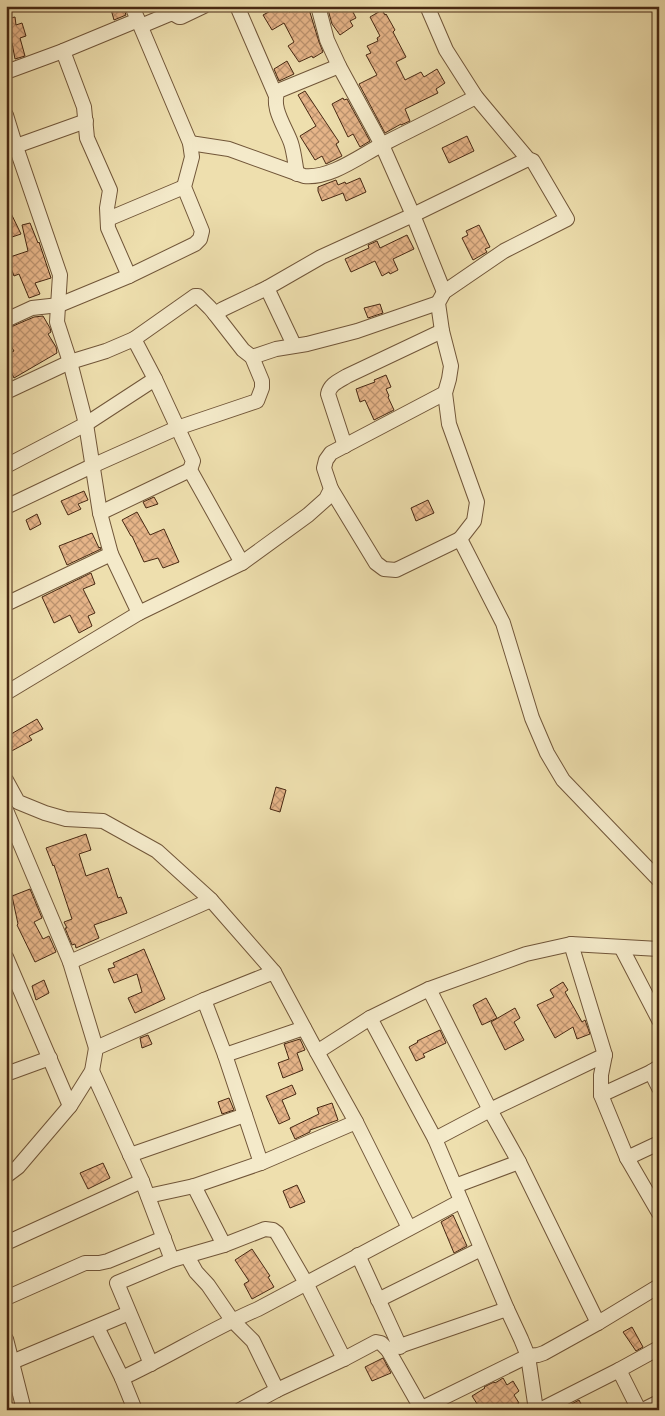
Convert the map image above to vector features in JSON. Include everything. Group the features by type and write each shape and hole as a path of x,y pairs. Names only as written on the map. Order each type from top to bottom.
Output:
{"street":[{"path":"6,320 32,308 59,305 129,276 195,244 200,239 202,231 184,187 192,157 190,143 132,6"},
{"path":"6,72 139,23 172,13 181,17 204,6"},
{"path":"237,6 276,96 280,117 291,143 297,174"},
{"path":"318,6 327,40 382,145 413,215 441,298 442,330 451,366 445,393 449,424 477,502 474,521 460,539 396,570 384,569 376,563 331,489 324,468 326,460 331,453 445,393"},
{"path":"252,356 357,331 441,298 504,251 567,219 533,161 528,160 476,97 446,50 427,6"},
{"path":"63,51 84,108 87,138 110,190 107,208 108,228 129,276"},
{"path":"276,96 278,91 339,66"},
{"path":"190,143 229,149 297,174 313,177 344,166 476,97"},
{"path":"6,115 12,144 60,275 57,322 70,362 86,424 100,514 111,554 138,613"},
{"path":"12,144 86,121"},
{"path":"215,314 267,288 321,257 528,160"},
{"path":"108,219 184,187"},
{"path":"267,288 294,345"},
{"path":"6,392 70,362 106,351 134,339 195,296 198,296 210,308 238,344 246,353 252,356 262,381 258,401 177,428 6,507"},
{"path":"345,446 328,394 329,388 347,376 442,330"},
{"path":"100,514 190,470 193,461 134,339"},
{"path":"6,466 86,424 155,380"},
{"path":"190,470 242,563"},
{"path":"6,693 138,613 242,563 308,515 326,499 331,489"},
{"path":"460,539 503,623 532,718 547,753 564,780 659,880"},
{"path":"6,604 111,554"},
{"path":"6,780 10,807 70,962 96,1048 92,1071 70,1106 18,1167 6,1176"},
{"path":"10,807 66,819 104,821 157,851 211,900 274,972 356,1122 410,1228"},
{"path":"70,962 211,900"},
{"path":"571,944 604,1055 600,1075 601,1095 627,1158 659,1213"},
{"path":"317,1052 370,1018 429,989 526,954 571,944 659,949"},
{"path":"621,947 659,1020"},
{"path":"7,961 70,1106"},
{"path":"96,1048 204,1000 274,972"},
{"path":"429,989 490,1110 519,1162 598,1323"},
{"path":"204,1000 225,1055 261,1163"},
{"path":"370,1018 434,1139 507,1309 522,1339 528,1356 536,1410"},
{"path":"225,1055 304,1028"},
{"path":"434,1139 604,1055"},
{"path":"6,1074 50,1058"},
{"path":"601,1095 655,1069 659,1088"},
{"path":"92,1071 142,1181 172,1260"},
{"path":"130,1154 245,1115"},
{"path":"148,1196 194,1186 261,1163 356,1122"},
{"path":"627,1158 659,1143"},
{"path":"455,1186 519,1162"},
{"path":"6,1243 142,1181"},
{"path":"194,1186 224,1245"},
{"path":"122,1378 232,1320 306,1284 461,1201"},
{"path":"117,1283 172,1260 224,1245 265,1229 272,1230 277,1232 344,1359"},
{"path":"6,1298 85,1263 108,1261 164,1238"},
{"path":"378,1300 481,1249"},
{"path":"358,1255 378,1300 394,1349 419,1409 528,1356 544,1353 659,1286"},
{"path":"187,1256 196,1272 208,1285 232,1320 253,1341 277,1390"},
{"path":"108,1261 151,1364"},
{"path":"240,1410 376,1342 394,1349 507,1309"},
{"path":"12,1362 129,1313"},
{"path":"97,1327 122,1378 135,1410"},
{"path":"6,1338 24,1410"},
{"path":"540,1410 659,1348"},
{"path":"619,1370 639,1410"},
{"path":"643,1410 659,1402"}],"building":[{"path":"110,6 123,6 126,15 114,20"},
{"path":"286,6 289,12 308,6 323,52 313,58 312,56 299,62 288,46 294,42 284,23 272,30 263,15 278,7 280,10"},
{"path":"327,6 350,6 356,18 350,21 353,26 340,35 332,24"},
{"path":"382,10 395,30 393,32 406,57 396,62 405,80 421,72 424,77 437,69 445,83 436,89 438,93 405,109 410,121 385,133 359,84 377,75 366,55 371,53 367,46 378,41 377,38 380,36 370,17"},
{"path":"15,17 16,25 22,23 26,36 20,38 25,56 15,59 12,43 6,44 6,27 8,27 6,19"},
{"path":"287,61 294,74 279,81 274,69"},
{"path":"305,91 339,142 336,144 342,156 326,164 322,156 315,160 300,136 316,126 298,95"},
{"path":"343,98 344,100 347,99 370,141 360,147 353,134 348,137 332,104"},
{"path":"467,136 474,151 449,163 442,148"},
{"path":"360,178 366,192 346,201 343,193 322,201 318,187 336,180 338,185"},
{"path":"6,203 21,234 6,239"},
{"path":"30,223 39,242 51,278 35,283 40,294 29,298 19,274 14,276 7,258 28,251 22,225"},
{"path":"479,225 490,247 485,249 487,252 473,260 462,238 468,235 466,231"},
{"path":"407,235 414,249 393,259 398,270 382,276 375,261 351,272 345,259 369,248 368,245 377,241 380,248"},
{"path":"380,304 383,313 368,318 364,308"},
{"path":"43,316 50,328 51,332 48,334 56,347 57,353 14,378 6,362 6,355 14,351 7,340 10,338 6,329 34,317"},
{"path":"386,375 391,387 386,389 394,410 374,420 365,400 360,402 356,389 375,382 374,380"},
{"path":"84,491 88,500 78,504 81,509 68,515 61,501"},
{"path":"154,497 158,504 146,508 143,502"},
{"path":"428,500 434,513 416,521 411,508"},
{"path":"137,512 150,535 164,529 179,562 163,568 158,558 144,562 122,520"},
{"path":"37,514 41,524 30,530 26,520"},
{"path":"92,533 101,549 67,565 59,546"},
{"path":"91,573 95,584 83,589 95,613 88,616 92,626 79,633 70,615 54,623 42,597"},
{"path":"37,719 43,729 29,736 32,740 6,754 6,737"},
{"path":"276,787 286,790 280,812 270,809"},
{"path":"86,834 91,850 79,854 86,876 108,868 118,898 121,897 127,913 94,925 99,938 76,948 75,944 72,945 65,928 67,928 64,922 72,919 54,865 46,848"},
{"path":"30,889 42,918 34,922 43,939 49,936 56,952 35,962 17,925 12,896"},
{"path":"144,949 165,999 135,1013 128,998 142,992 137,974 114,983 108,969 115,967 113,963"},
{"path":"44,980 49,993 36,1000 32,986"},
{"path":"563,982 568,990 565,992 582,1022 585,1020 590,1034 577,1039 573,1027 555,1038 537,1005 554,997 550,990"},
{"path":"486,998 497,1018 482,1025 473,1005"},
{"path":"515,1008 520,1018 514,1022 524,1040 505,1050 491,1022"},
{"path":"440,1030 446,1043 423,1054 425,1057 416,1061 409,1047"},
{"path":"148,1035 152,1044 142,1048 140,1038"},
{"path":"300,1039 305,1050 297,1053 303,1070 283,1078 278,1063 289,1059 284,1044"},
{"path":"292,1085 296,1094 282,1100 290,1119 279,1124 266,1096"},
{"path":"229,1098 234,1110 222,1114 218,1102"},
{"path":"332,1103 338,1120 310,1130 310,1132 295,1139 290,1128 319,1114 317,1108"},
{"path":"103,1163 110,1178 88,1189 80,1173"},
{"path":"297,1185 305,1202 290,1208 283,1191"},
{"path":"453,1215 467,1246 454,1253 441,1222"},
{"path":"252,1249 270,1276 268,1277 274,1287 252,1299 244,1284 249,1281 235,1260"},
{"path":"632,1327 643,1347 636,1351 623,1332"},
{"path":"383,1358 391,1373 372,1381 365,1367"},
{"path":"503,1378 507,1385 513,1381 519,1391 514,1395 519,1403 509,1410 481,1410 472,1396 484,1387"},
{"path":"579,1400 584,1410 573,1410 570,1405"}]}
